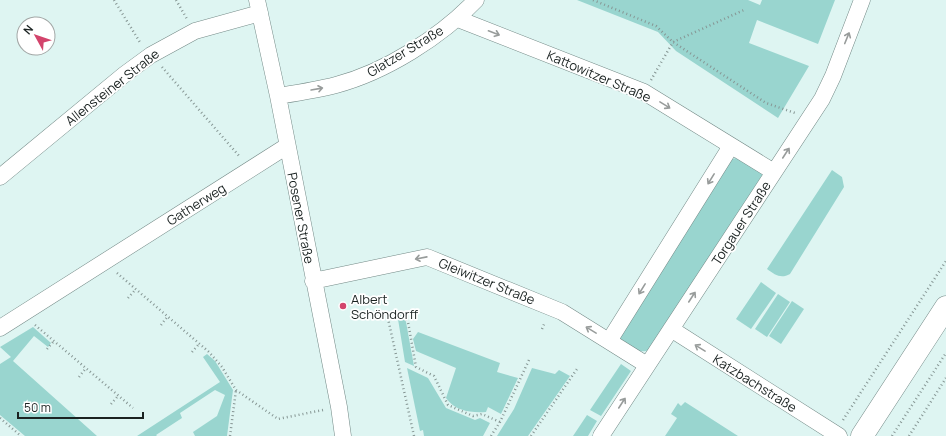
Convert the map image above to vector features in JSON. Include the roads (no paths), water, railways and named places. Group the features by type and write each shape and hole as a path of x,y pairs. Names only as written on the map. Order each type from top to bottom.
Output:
{"street":[{"name":"Glatzer Straße","path":"278,96 335,86 365,76 412,50 458,19 476,0"},
{"name":"Torgauer Straße","path":"601,436 810,119 833,76 862,0"},
{"name":"Allensteiner Straße","path":"0,177 125,74 151,55 195,31 258,6"},
{"name":"Posener Straße","path":"258,6 278,96 339,407 342,436"},
{"name":"Kattowitzer Straße","path":"458,19 644,92 774,172"},
{"name":"Gatherweg","path":"0,328 288,146"},
{"path":"609,341 731,146"},
{"name":"Gleiwitzer Straße","path":"314,281 427,257 562,312 647,365"},
{"path":"862,436 946,307"},
{"name":"Katzbachstraße","path":"671,329 837,434"}],"place":[{"name":"Albert Schöndorff","path":"343,306"}]}
